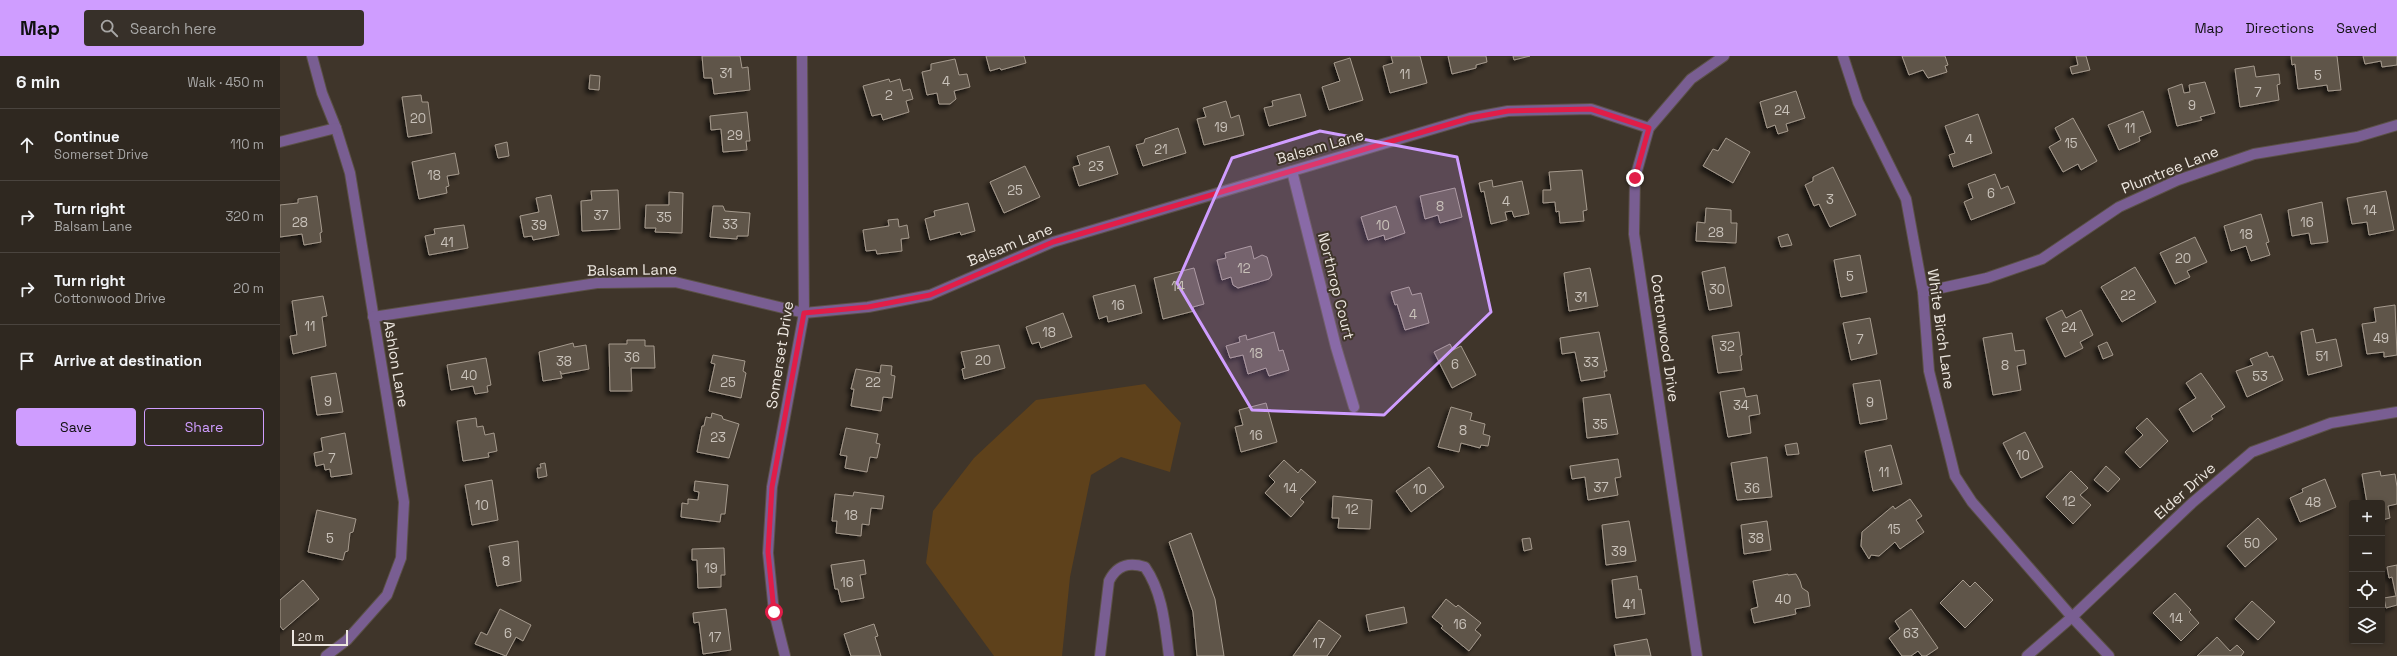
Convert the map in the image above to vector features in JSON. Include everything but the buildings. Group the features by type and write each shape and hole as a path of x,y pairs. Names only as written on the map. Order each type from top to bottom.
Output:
{"street":[{"name":"Ashlon Lane","path":"312,56 322,93 336,128 350,174 404,502 401,558 387,595 347,640 326,656"},
{"name":"Somerset Drive","path":"785,656 774,612 768,552 772,487 804,313 802,56"},
{"name":"Cottonwood Drive","path":"1697,656 1634,234 1635,178 1649,128 1691,79 1724,56"},
{"name":"White Birch Lane","path":"1843,56 1858,102 1906,199 1923,292 1929,371 1955,476 1972,502 2072,617 2109,656"},
{"name":"Balsam Lane","path":"373,317 597,283 675,282 804,313 868,307 930,295 1053,242 1470,118 1508,111 1591,109 1649,128"},
{"name":"Plumtree Lane","path":"1923,292 1987,278 2042,259 2119,207 2178,180 2254,154 2357,138 2397,125"},
{"path":"280,142 336,128"},
{"name":"Northrop Court","path":"1292,171 1336,347 1354,407"},
{"name":"Elder Drive","path":"2027,656 2072,617 2192,503 2252,452 2331,423 2397,412"},
{"path":"1100,656 1109,581 1114,571 1128,564 1145,567 1152,578 1158,593 1169,656"}],"highlighted area":[{"path":"1320,131 1457,157 1491,312 1384,415 1252,410 1177,283 1232,158"}],"shaded area":[{"path":"1145,384 1181,423 1170,472 1121,457 1091,475 1070,577 1062,656 994,656 926,563 933,511 974,458 1036,400"}],"route":[{"path":"774,612 768,552 772,487 804,313 868,307 930,295 1053,242 1165,210 1470,118 1508,111 1591,109 1649,128 1635,178"}]}
